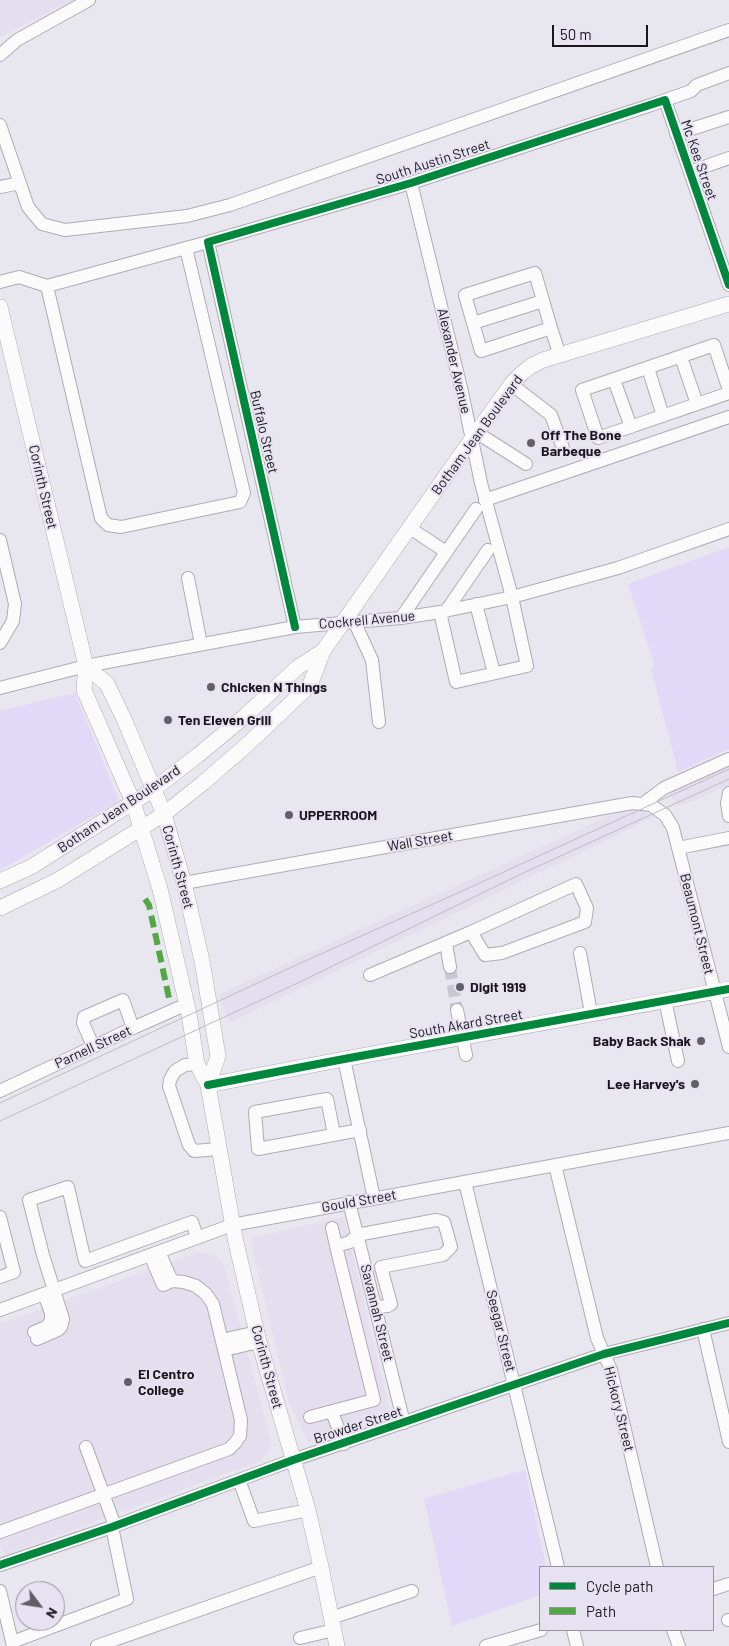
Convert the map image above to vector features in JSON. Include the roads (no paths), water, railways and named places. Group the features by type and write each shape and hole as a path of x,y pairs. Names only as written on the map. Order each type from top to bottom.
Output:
{"main road":[{"name":"Botham Jean Boulevard","path":"0,881 31,867 154,789 198,756 298,667 323,651 349,622 410,528 511,384 531,366 543,360 729,304"},
{"name":"Corinth Street","path":"0,307 86,666 84,690 133,802 160,889 187,1004 197,1064 208,1085 232,1225 258,1337 308,1510 337,1646"},
{"name":"Botham Jean Boulevard","path":"0,908 58,880 164,814 242,749 310,686 323,651"},
{"name":"Corinth Street","path":"86,666 107,684 124,719 164,814 184,883 202,961 218,1056 208,1085"},
{"name":"South Akard Street","path":"208,1085 722,990"}],"street":[{"path":"0,55 17,40 89,0"},
{"path":"0,125 28,207 42,224 65,230 187,216 230,205 729,30"},
{"name":"South Austin Street","path":"47,286 411,183 665,100 690,91 697,85 729,74"},
{"name":"Mc Kee Street","path":"665,100 729,285"},
{"path":"676,134 729,117"},
{"path":"690,172 729,158"},
{"path":"0,187 20,182"},
{"name":"Alexander Avenue","path":"411,183 474,436 481,505 512,597 527,666 494,673"},
{"name":"Buffalo Street","path":"208,242 295,627"},
{"path":"0,282 19,277 47,286 102,518 108,525 121,527 240,502 244,493 186,248"},
{"path":"551,328 481,351 464,295 535,273 560,356"},
{"path":"473,323 543,301"},
{"path":"714,345 726,372 729,391 598,438 582,390 681,357 714,345"},
{"path":"681,357 697,404"},
{"path":"648,368 663,416"},
{"path":"614,380 631,427"},
{"path":"511,384 551,415 563,448"},
{"path":"401,618 481,505 729,417"},
{"path":"474,436 526,464"},
{"path":"410,528 446,552"},
{"name":"Cockrell Avenue","path":"0,688 86,666 295,627 401,618 512,597 618,568 729,529"},
{"path":"0,540 15,604 13,621 0,643"},
{"path":"476,604 494,673 456,682 443,611 488,550"},
{"path":"188,578 201,644"},
{"path":"349,622 372,660 379,722"},
{"path":"651,805 664,788 729,759"},
{"path":"729,793 726,803 729,816"},
{"name":"Wall Street","path":"184,883 632,804 651,805"},
{"name":"Beaumont Street","path":"651,805 665,815 673,828 722,990 729,1047"},
{"path":"678,848 729,838"},
{"path":"370,975 576,884 587,908 585,922 502,953 485,955 471,932"},
{"path":"446,943 450,967"},
{"path":"580,953 591,1013"},
{"path":"93,1046 83,1023 84,1017 124,1000 133,1028"},
{"path":"665,1000 678,1061"},
{"name":"Parnell Street","path":"0,1091 93,1046 187,1004"},
{"path":"457,1010 466,1054"},
{"path":"344,1059 374,1198"},
{"path":"197,1064 184,1065 175,1071 169,1086 189,1145 194,1151 219,1149"},
{"path":"334,1134 327,1099 254,1112 258,1149 360,1130"},
{"name":"Gould Street","path":"0,1310 232,1225 729,1133"},
{"name":"Hickory Street","path":"555,1165 597,1338 611,1370 657,1566"},
{"name":"Seegar Street","path":"465,1182 558,1566"},
{"path":"35,1335 58,1330 63,1323 62,1315 49,1292 43,1255 30,1200 68,1187 85,1260 192,1222 197,1237"},
{"name":"Savannah Street","path":"349,1202 404,1424"},
{"path":"0,1217 14,1272 0,1277"},
{"path":"336,1246 350,1242 357,1236 436,1220 444,1222 451,1248 443,1255 381,1267 391,1304 375,1307"},
{"path":"310,1417 374,1400 332,1228"},
{"path":"0,1532 229,1448 240,1436 241,1420 213,1304 206,1294 196,1286 184,1282 167,1283 154,1253"},
{"name":"Browder Street","path":"0,1566 294,1460 404,1424 514,1384 604,1354 729,1322"},
{"path":"703,1329 729,1442"},
{"path":"223,1345 258,1337"},
{"path":"332,1412 344,1444"},
{"path":"0,1591 12,1644 127,1599 114,1526 86,1447"},
{"path":"239,1480 254,1521 308,1510"},
{"path":"97,1646 321,1567"},
{"path":"714,1589 729,1584"},
{"path":"300,1638 412,1591"},
{"path":"486,1646 539,1631"},
{"path":"573,1631 577,1646"},
{"path":"673,1631 679,1646"}],"tunnel":[{"path":"450,967 457,1010"}],"tram line":[{"path":"0,1103 294,966 729,769"},
{"path":"0,1121 302,981 519,875 729,779"}],"place":[{"name":"Off The Bone Barbeque","path":"531,443"},
{"name":"Chicken N Things","path":"211,687"},
{"name":"Ten Eleven Grill","path":"168,720"},
{"name":"UPPERROOM","path":"289,815"},
{"name":"Digit 1919","path":"460,987"},
{"name":"Baby Back Shak","path":"701,1041"},
{"name":"Lee Harvey's","path":"695,1084"},
{"name":"El Centro College","path":"128,1382"}]}
